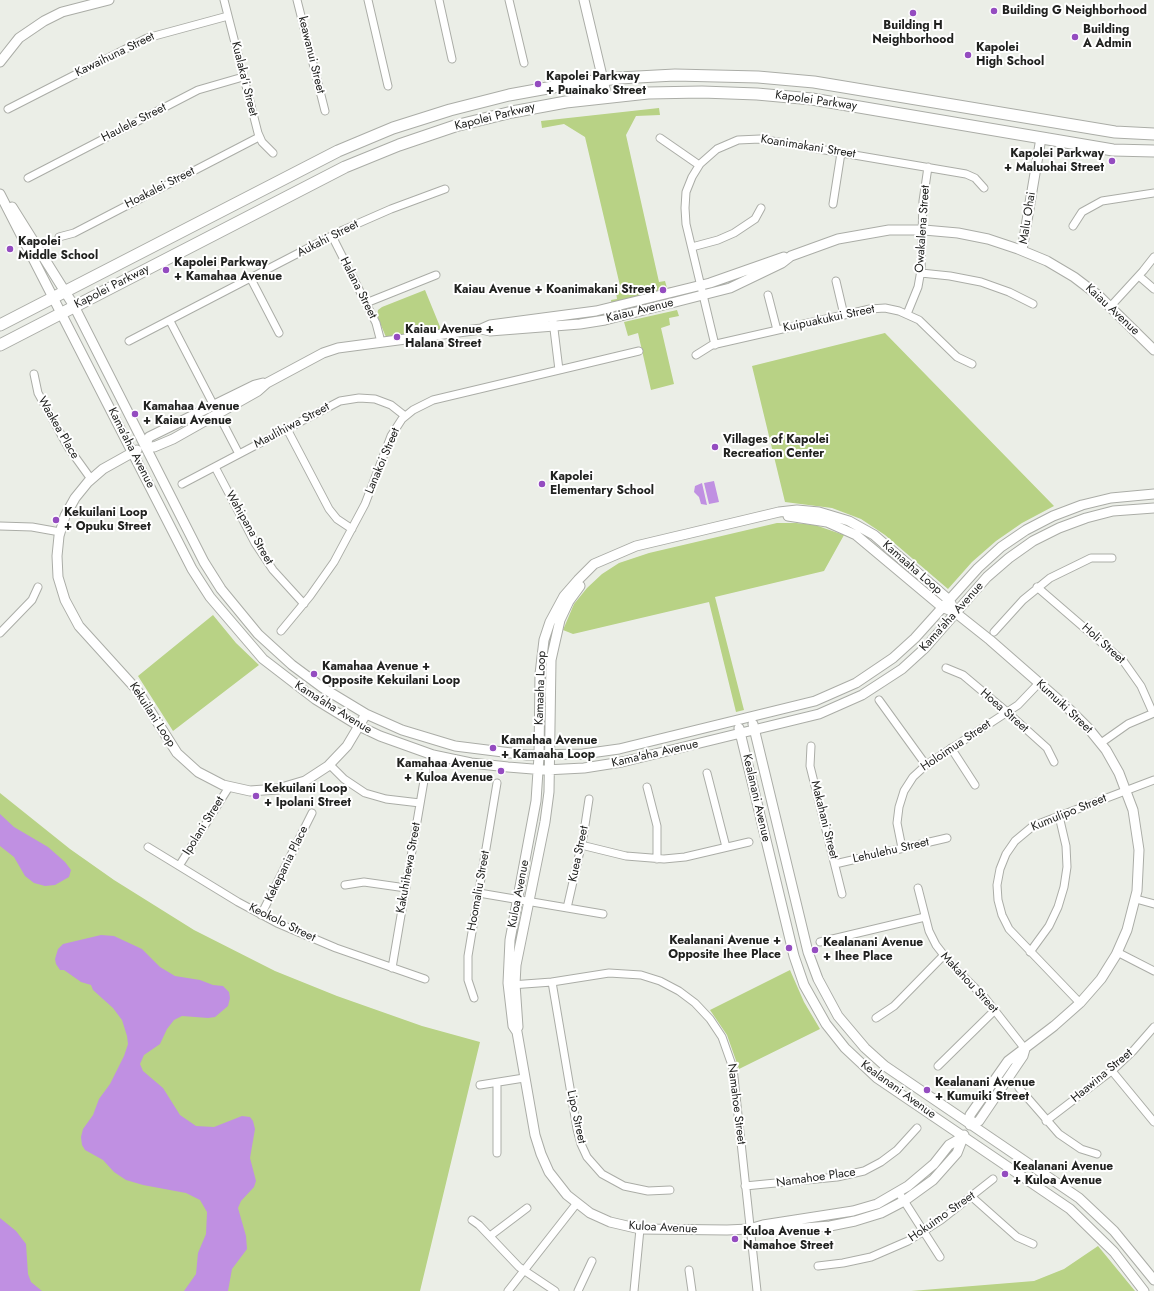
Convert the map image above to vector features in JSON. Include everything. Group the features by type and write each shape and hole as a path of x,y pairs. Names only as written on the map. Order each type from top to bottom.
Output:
{"main road":[{"name":"Kapolei Parkway","path":"0,325 310,164 365,139 422,118 480,102 536,89 604,79 696,74 786,79 1115,132 1154,134"},
{"name":"Kapolei Parkway","path":"0,345 318,179 372,155 427,135 484,119 546,105 607,97 702,92 784,96 1113,150 1154,152"},
{"path":"1040,138 1043,120"}],"street":[{"path":"0,62 20,38 44,21 62,12 107,0"},
{"name":"Kualaka'i Street","path":"224,0 243,77 260,136 273,153"},
{"name":"keawanui Street","path":"297,0 325,110"},
{"path":"368,0 388,86"},
{"path":"438,0 452,59"},
{"path":"509,0 524,63"},
{"path":"584,0 604,79 607,97"},
{"name":"Kawaihuna Street","path":"8,109 147,38 228,16"},
{"name":"Haulele Street","path":"28,178 198,90 243,77"},
{"name":"Hoakalei Street","path":"59,237 74,233 260,136"},
{"path":"660,138 699,166"},
{"name":"Malu Ohai","path":"1022,250 1040,138"},
{"name":"Koanimakani Street","path":"715,345 685,216 685,200 689,184 699,166 717,149 745,139 760,139 966,174 975,178 984,188"},
{"path":"833,204 841,152"},
{"name":"Owakalena Street","path":"908,314 918,287 921,273 923,202 928,167"},
{"name":"Kama'aha Avenue","path":"0,188 74,306 209,571 258,634 292,665 323,688 366,714 402,730 455,746 491,752 539,756 583,754 619,749 815,701 856,683 881,667 905,648 989,557 1013,538 1039,522 1067,510 1096,501 1126,496 1154,494"},
{"name":"Aukahi Street","path":"129,342 332,236 391,209 445,189"},
{"path":"1073,226 1082,212 1102,201 1154,193"},
{"name":"Kama'aha Avenue","path":"0,194 198,578 210,597 263,659 283,676 315,699 359,726 397,743 452,760 489,765 550,770 584,768 622,762 819,714 867,692 889,678 914,658 998,567 1021,549 1046,534 1099,514 1128,509 1154,508"},
{"path":"692,247 718,240 734,233 755,219 761,208"},
{"name":"Kaiau Avenue","path":"553,321 702,285 780,258 791,256 822,244 855,235 889,230 922,230 973,236 1022,250 1047,261 1074,277 1099,296 1154,350"},
{"name":"Halana Street","path":"332,236 376,324 381,342"},
{"name":"Kaiau Avenue","path":"145,446 148,437 216,409 255,385 266,383 330,350 350,345 481,329 490,325 553,321 601,321 738,285 782,263 791,256"},
{"path":"1110,307 1139,276 1154,257"},
{"path":"921,273 950,276 981,282 1009,292 1033,304"},
{"path":"366,303 436,275"},
{"path":"1139,276 1154,289"},
{"path":"252,279 278,333"},
{"path":"836,281 844,315"},
{"path":"768,295 776,330"},
{"name":"Kuipuakukui Street","path":"696,355 704,349 715,345 877,308 892,309 908,314 924,324 957,357 972,364"},
{"path":"170,321 239,454"},
{"path":"553,321 559,370"},
{"name":"Lanakoi Street","path":"281,631 304,604 334,562 365,504 391,436 405,416 419,406 433,400 639,351"},
{"name":"Waakea Place","path":"34,374 38,393 49,414 74,457 91,479"},
{"name":"Maulihiwa Street","path":"182,484 334,403 353,398 383,401 396,407 405,416"},
{"path":"287,429 329,509 337,518 352,529"},
{"name":"Kekuilani Loop","path":"145,446 103,468 91,479 75,498 65,516 60,532 57,556 58,577 64,598 73,617 86,634 137,690 180,757 206,777 229,787 259,791 283,788 309,779 330,765 347,746 366,714"},
{"name":"Wahipana Street","path":"215,467 255,543 273,570 304,604"},
{"name":"Kamaaha Loop","path":"539,756 540,667 542,650 549,626 559,604 578,580 594,564 636,546 774,514 797,510 819,512 841,517 858,525 881,540 949,600 956,613"},
{"name":"Kamaaha Loop","path":"774,514 816,519 847,530 865,542 942,607 956,613"},
{"path":"0,526 32,527 60,532"},
{"name":"Kamaaha Loop","path":"550,756 550,660 556,630 564,611 575,592 590,576 615,555"},
{"path":"994,632 1014,608 1038,587 1055,575 1080,562 1096,558 1112,558"},
{"path":"0,633 29,604 38,587"},
{"name":"Holi Street","path":"1038,587 1124,662 1141,686 1153,713"},
{"name":"Kumuiki Street","path":"956,613 1080,719 1100,743 1113,761 1126,790 1136,823 1139,850 1139,877 1136,899 1127,930 1117,952 1101,978 1080,1003 1025,1049 1008,1061 970,1115 970,1125"},
{"name":"Hoea Street","path":"946,668 963,675 1007,712 1047,748 1054,762"},
{"name":"Holoimua Street","path":"902,848 897,823 901,799 913,777 926,765 1024,700 1039,683"},
{"path":"879,700 926,765"},
{"path":"1100,743 1128,724 1153,713"},
{"name":"Kealanani Avenue","path":"752,717 808,952 824,992 846,1028 875,1058 970,1125 1079,1198 1120,1236 1154,1280"},
{"name":"Kealanani Avenue","path":"738,720 794,956 811,999 835,1036 865,1068 963,1137 1070,1209 1114,1252 1144,1291"},
{"name":"Makahani Street","path":"811,746 810,766 842,894"},
{"path":"951,748 976,785"},
{"name":"Kuloa Avenue","path":"539,756 534,816 510,940 513,1026 517,1032 535,1135 541,1154 554,1180 577,1203 590,1213 610,1222 640,1229 749,1229 764,1231 842,1224 868,1218 904,1202 924,1188 942,1171 958,1150 970,1125"},
{"name":"Kuloa Avenue","path":"511,985 547,813 550,756"},
{"path":"330,765 344,780 365,793 386,799 420,803"},
{"name":"Kakuhihewa Street","path":"392,968 426,769"},
{"path":"708,773 726,847"},
{"name":"Kumulipo Street","path":"1080,1003 1014,936 1002,915 998,900 998,877 1006,854 1020,836 1033,826 1154,780"},
{"name":"Hoomaliu Street","path":"474,998 468,980 467,964 497,783"},
{"name":"Ipolani Street","path":"179,866 229,787"},
{"path":"647,787 657,826 657,859"},
{"name":"Kuea Street","path":"567,908 581,846 589,799"},
{"name":"Kekepania Place","path":"261,915 312,813"},
{"path":"1030,952 1052,922 1064,887 1067,866 1066,846 1059,816"},
{"name":"Lehulehu Street","path":"835,864 947,838"},
{"path":"581,846 626,856 657,859 685,857 749,842"},
{"name":"Keokolo Street","path":"148,847 261,915 311,938 424,979"},
{"path":"345,885 364,882 406,888"},
{"name":"Makahou Street","path":"918,888 932,938 943,956 995,1010 1025,1049"},
{"path":"479,893 603,914"},
{"path":"1136,899 1154,904"},
{"path":"820,942 925,917"},
{"path":"1117,952 1154,971"},
{"path":"876,1018 894,1006 943,956"},
{"name":"Namahoe Street","path":"511,985 552,982 609,973 640,975 660,981 679,991 703,1011 722,1037 733,1068 749,1229 757,1291"},
{"name":"Lipo Street","path":"552,982 577,1129 581,1144 588,1157 602,1174 624,1186 648,1191 670,1190"},
{"path":"938,1066 995,1010"},
{"name":"Haawina Street","path":"1046,1121 1112,1071 1153,1029"},
{"path":"1112,1071 1154,1122"},
{"path":"480,1085 524,1078"},
{"path":"497,1083 497,1153"},
{"path":"1019,1088 1046,1121 1063,1138 1081,1149 1097,1154"},
{"name":"Namahoe Place","path":"745,1186 836,1177 864,1171 881,1162 898,1150 917,1128"},
{"name":"Kuloa Avenue","path":"749,1229 763,1225 853,1211 877,1204 899,1193 926,1172 949,1145 963,1137"},
{"name":"Hokuimo Street","path":"818,1266 844,1263 871,1257 896,1247 924,1232 972,1197 993,1179"},
{"path":"899,1193 940,1256"},
{"path":"972,1197 1017,1237 1034,1244"},
{"path":"508,1291 577,1203"},
{"path":"490,1236 527,1208"},
{"path":"472,1220 479,1224 509,1258 524,1271 555,1291"},
{"path":"634,1291 640,1229"},
{"path":"578,1291 592,1261"},
{"path":"689,1270 692,1291"}],"green space":[{"path":"659,108 660,115 636,116 626,135 659,282 665,281 667,288 674,287 675,293 612,308 611,300 617,299 616,292 621,290 585,137 564,124 542,128 541,121"},
{"path":"425,290 443,334 386,337 377,316 378,310"},
{"path":"677,310 679,316 669,318 670,325 661,328 674,384 651,390 638,333 628,336 624,322"},
{"path":"885,333 1054,506 1022,523 996,541 972,562 948,589 885,535 861,519 832,508 785,502 752,366"},
{"path":"777,523 815,525 844,535 824,571 715,597 744,710 736,712 709,602 573,634 563,630 574,604 587,588 602,574 619,563 649,553"},
{"path":"213,615 236,643 259,665 173,731 138,676"},
{"path":"0,793 70,849 114,880 194,930 275,971 337,996 422,1026 480,1042 420,1291 0,1291"},
{"path":"790,970 804,1002 820,1029 739,1069 727,1035 710,1010"},
{"path":"1098,1246 1135,1291 911,1291 1034,1281 1064,1269"}],"shaded area":[{"path":"714,481 719,502 709,504 704,483"},
{"path":"702,483 707,505 701,504 699,497 694,492 695,486"},
{"path":"0,814 14,827 48,847 65,862 71,870 69,877 55,885 45,886 34,883 25,876 14,857 0,846"},
{"path":"101,935 114,936 142,949 160,967 175,976 223,986 229,992 230,998 228,1006 215,1017 208,1018 182,1016 174,1020 167,1029 160,1044 144,1055 140,1064 143,1071 163,1088 180,1115 196,1126 214,1127 242,1116 250,1117 253,1121 255,1129 250,1158 256,1181 254,1187 241,1201 238,1208 246,1236 247,1249 232,1269 228,1291 184,1291 196,1274 198,1253 206,1234 207,1212 200,1200 186,1193 143,1185 126,1180 114,1172 103,1160 85,1150 82,1145 81,1137 83,1129 93,1115 99,1099 110,1084 124,1056 128,1044 127,1036 122,1020 113,1008 93,990 91,985 81,982 64,970 60,970 55,959 58,949 63,944"},
{"path":"0,1218 16,1231 26,1244 28,1274 31,1282 42,1291 0,1291"}],"place":[{"name":"Building G Neighborhood","path":"994,11"},
{"name":"Building H Neighborhood","path":"913,13"},
{"name":"Building A Admin","path":"1075,37"},
{"name":"Kapolei High School","path":"968,55"},
{"name":"Kapolei Parkway + Puainako Street","path":"538,84"},
{"name":"Kapolei Parkway + Maluohai Street","path":"1112,161"},
{"name":"Kapolei Middle School","path":"10,249"},
{"name":"Kapolei Parkway + Kamahaa Avenue","path":"166,270"},
{"name":"Kaiau Avenue + Koanimakani Street","path":"663,290"},
{"name":"Kaiau Avenue + Halana Street","path":"397,337"},
{"name":"Kamahaa Avenue + Kaiau Avenue","path":"135,414"},
{"name":"Villages of Kapolei Recreation Center","path":"715,447"},
{"name":"Kapolei Elementary School","path":"542,484"},
{"name":"Kekuilani Loop + Opuku Street","path":"56,520"},
{"name":"Kamahaa Avenue + Opposite Kekuilani Loop","path":"314,674"},
{"name":"Kamahaa Avenue + Kamaaha Loop","path":"493,748"},
{"name":"Kamahaa Avenue + Kuloa Avenue","path":"501,771"},
{"name":"Kekuilani Loop + Ipolani Street","path":"256,796"},
{"name":"Kealanani Avenue + Opposite Ihee Place","path":"789,948"},
{"name":"Kealanani Avenue + Ihee Place","path":"815,950"},
{"name":"Kealanani Avenue + Kumuiki Street","path":"927,1090"},
{"name":"Kealanani Avenue + Kuloa Avenue","path":"1005,1174"},
{"name":"Kuloa Avenue + Namahoe Street","path":"735,1239"}]}
